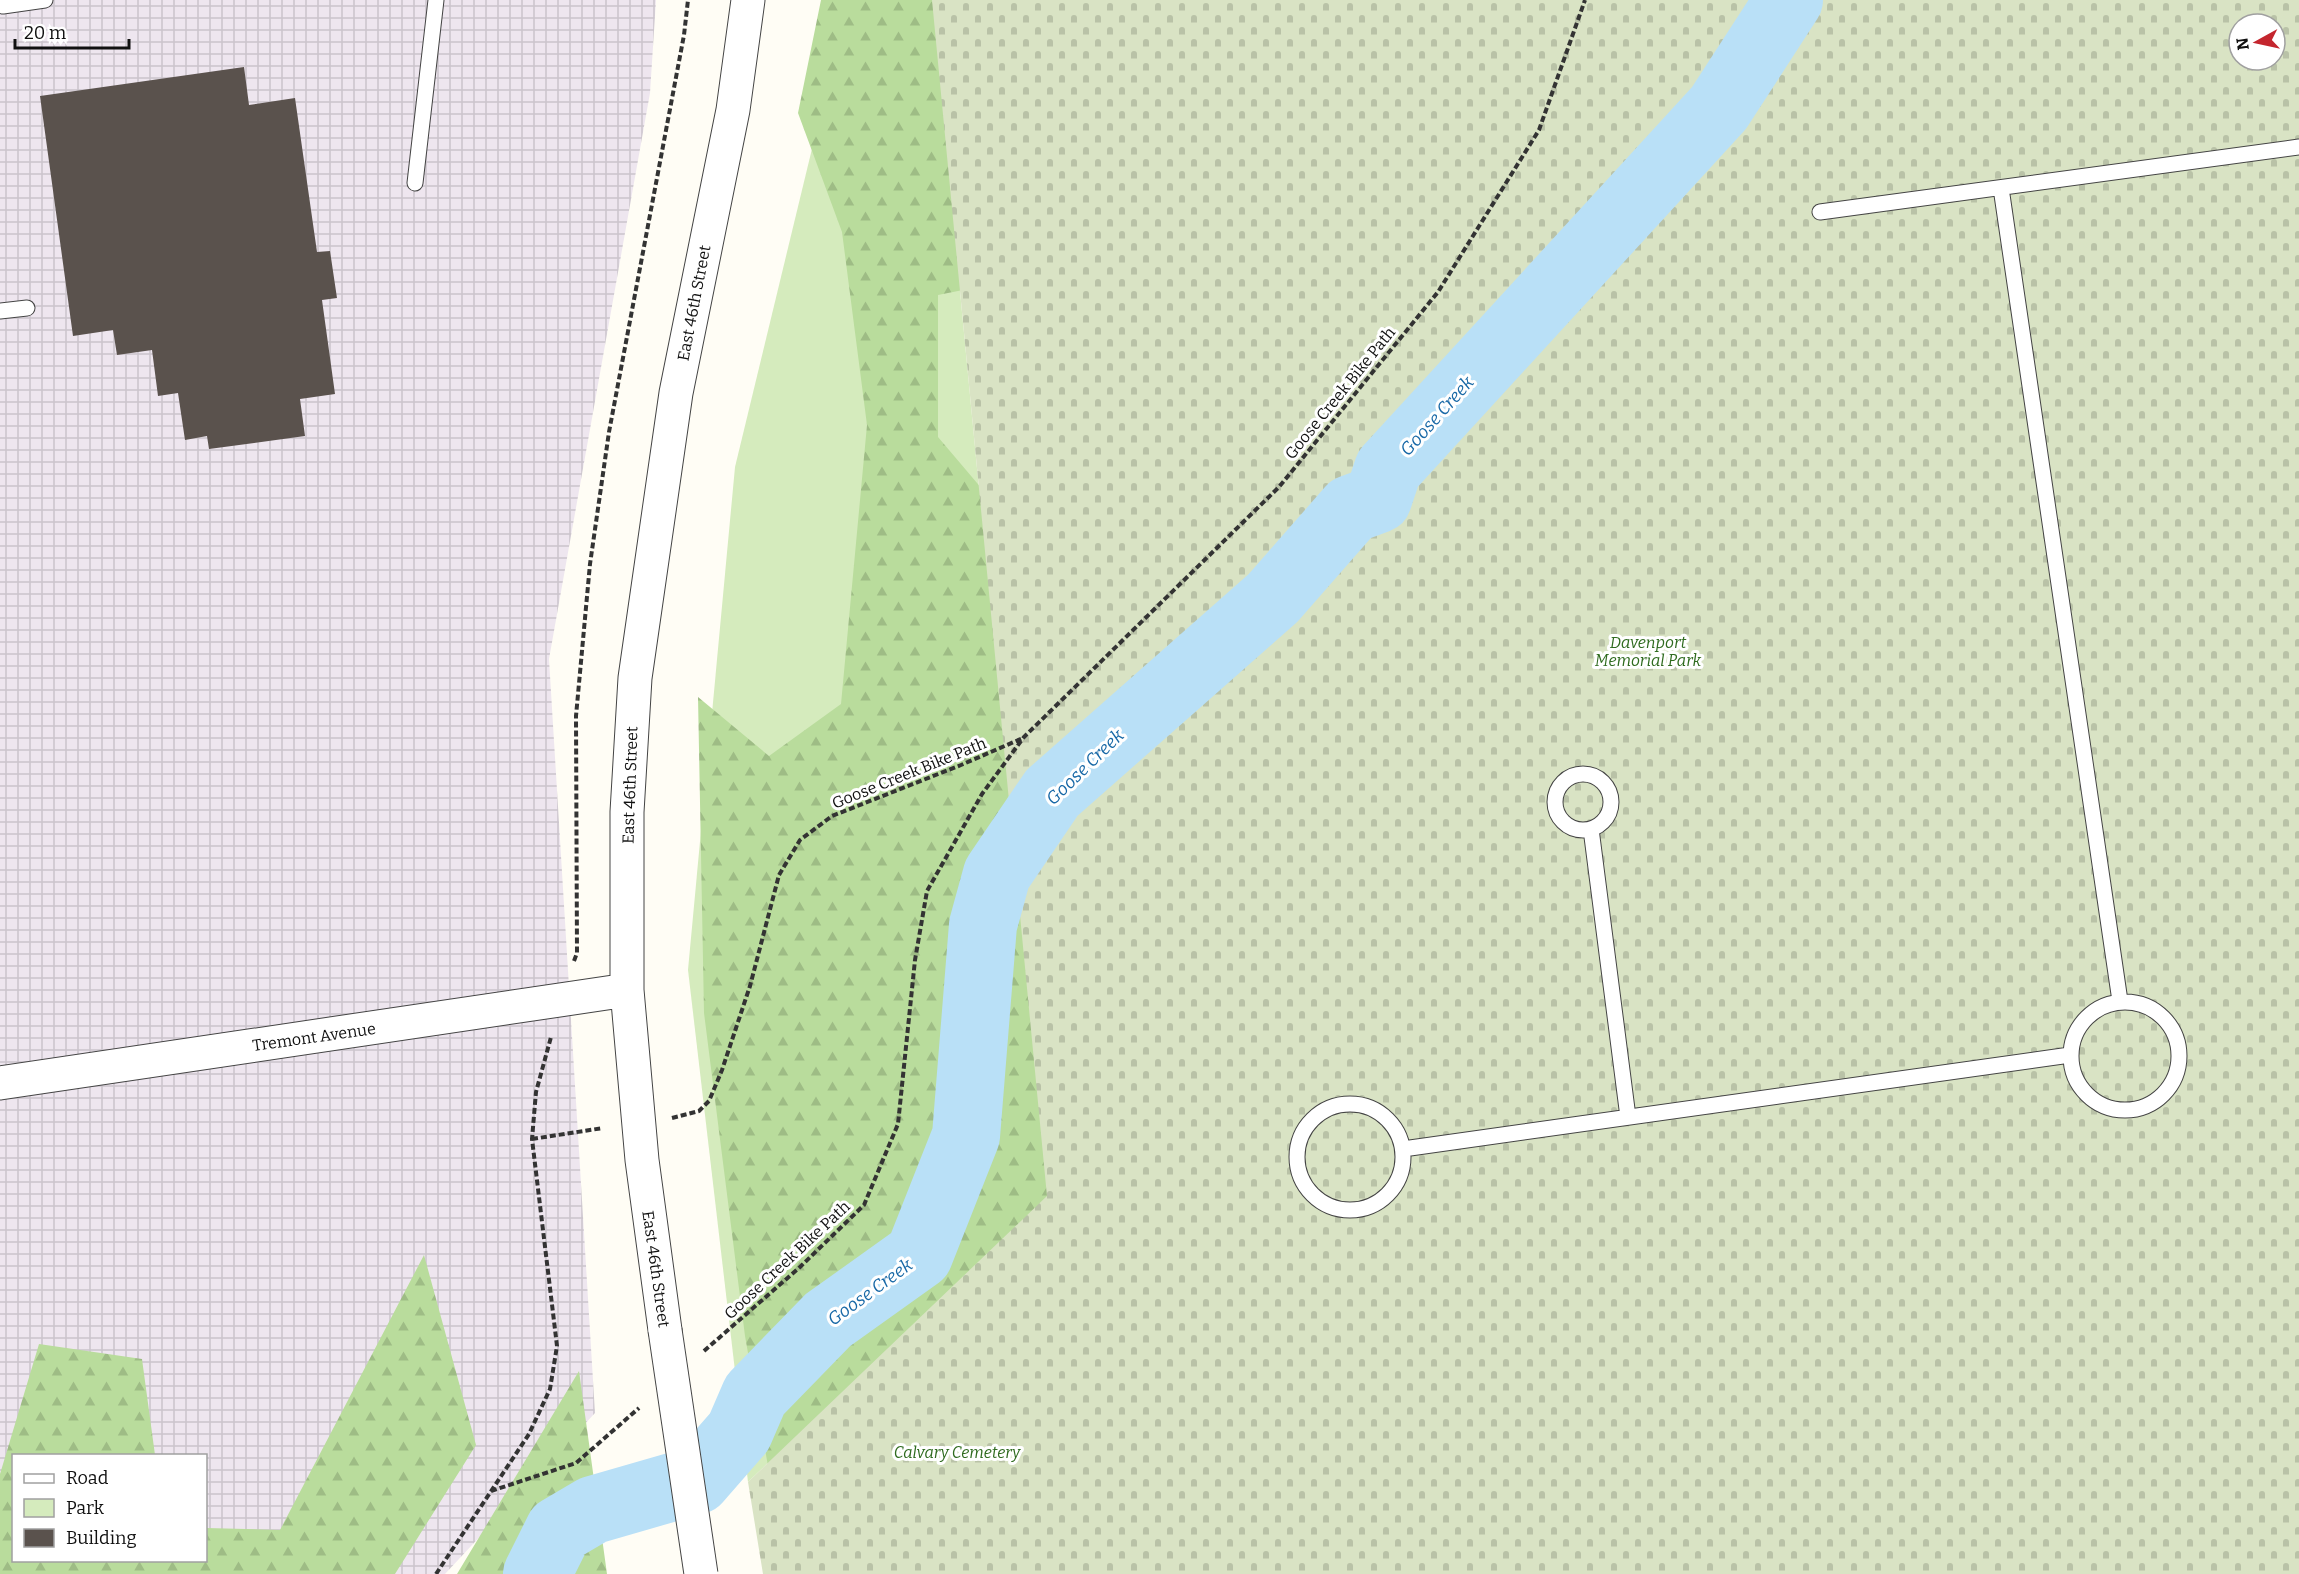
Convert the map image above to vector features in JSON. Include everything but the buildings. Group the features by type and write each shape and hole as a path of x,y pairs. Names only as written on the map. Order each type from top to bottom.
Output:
{"street":[{"name":"East 46th Street","path":"701,1574 664,1330 639,1123 627,990 627,812 635,678 676,393 733,110 748,0"},
{"name":"Tremont Avenue","path":"0,1083 627,990"}],"lane":[{"path":"3,6 45,0"},
{"path":"415,183 436,0"},
{"path":"1820,212 2299,147"},
{"path":"2001,188 2120,1001"},
{"path":"0,311 27,308"},
{"path":"1591,829 1628,1117"},
{"path":"2120,1001 2148,1006 2166,1019 2177,1037 2180,1062 2175,1080 2159,1099 2142,1108 2116,1110 2095,1102 2077,1083 2070,1055 2078,1028 2093,1011 2120,1001"},
{"path":"1403,1149 2070,1055"},
{"path":"1358,1104 1382,1113 1395,1126 1403,1149 1403,1169 1390,1194 1376,1204 1359,1210 1338,1209 1321,1202 1303,1183 1298,1166 1299,1142 1311,1121 1319,1113 1336,1105 1358,1104"}],"path":[{"path":"436,1574 529,1434 550,1389 557,1346 532,1139 536,1092 561,1000 577,953 576,716 590,564 609,432 682,47 688,0"},
{"name":"Goose Creek Bike Path","path":"702,1353 800,1267 864,1205 898,1124 915,960 927,891 982,794 1024,737 1279,487 1438,292 1539,130 1585,0"},
{"name":"Goose Creek Bike Path","path":"532,1139 682,1116 699,1111 709,1101 722,1070 750,986 779,875 800,840 832,816 961,765 1024,737"},
{"path":"491,1491 576,1463 648,1400"}],"shaded area":[{"path":"0,0 656,0 650,93 549,659 595,1413 445,1574 0,1574"}],"green space":[{"path":"821,0 1074,0 1067,269 938,295 938,437 1050,569 1081,1262 774,1500 745,1336 704,1013 698,697 769,756 841,704 867,425 842,232 798,113"},
{"path":"848,0 932,0 1047,1196 748,1482 688,970 735,467"},
{"name":"Davenport Memorial Park","path":"932,0 2299,0 2299,1574 763,1574 748,1482 1047,1196"},
{"path":"424,1255 476,1445 395,1574 0,1574 0,1474 39,1344 142,1359 155,1454 12,1454 12,1562 207,1562 207,1528 280,1530"},
{"path":"579,1371 607,1574 457,1574"}],"waterway":[{"name":"Goose Creek","path":"537,1574 559,1530 593,1510 697,1480 739,1432 755,1395 828,1320 919,1255 966,1136 983,925 997,874 1052,793 1273,598 1351,509 1378,499 1388,469 1719,108 1789,0"}],"park label":[{"name":"Calvary Cemetery","path":"957,1452"}]}
